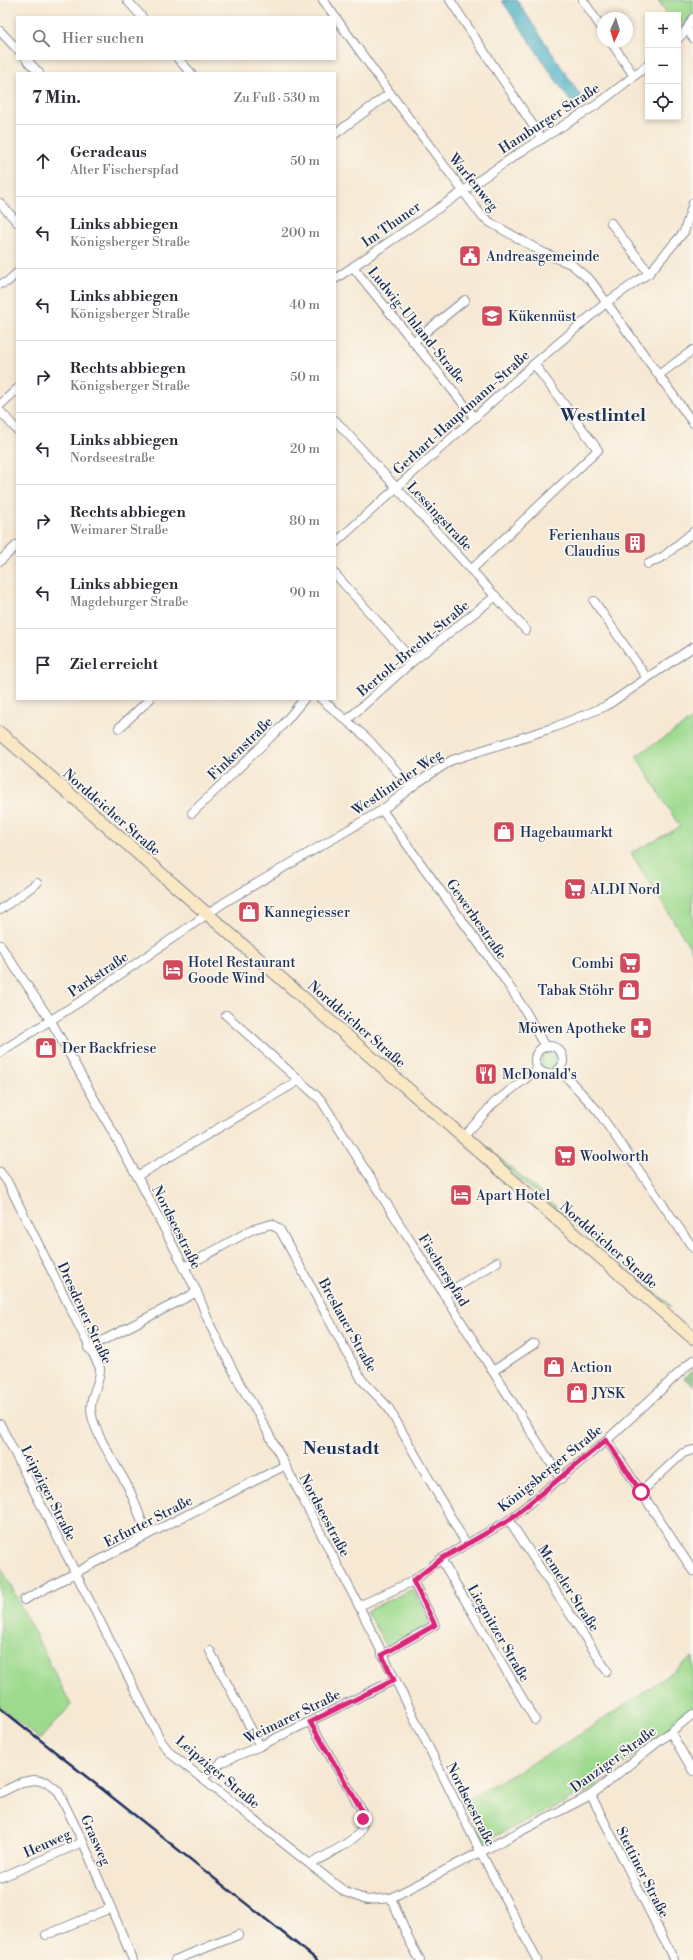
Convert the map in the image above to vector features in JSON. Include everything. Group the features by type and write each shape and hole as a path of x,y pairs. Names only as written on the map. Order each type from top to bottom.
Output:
{"main road":[{"name":"Norddeicher Straße","path":"0,733 464,1136 693,1338"}],"street":[{"path":"127,0 141,16"},
{"name":"Warfenweg","path":"323,0 335,16"},
{"path":"450,0 542,139"},
{"path":"583,0 597,21"},
{"name":"Warfenweg","path":"336,18 481,215 491,223 544,253 571,264 591,281 660,374 693,423"},
{"path":"681,36 687,29 693,18"},
{"path":"687,29 693,38"},
{"path":"0,31 16,48"},
{"path":"615,48 634,76"},
{"path":"27,60 38,72"},
{"path":"179,60 190,72"},
{"name":"Hamburger Straße","path":"462,191 598,104 645,67"},
{"path":"336,133 390,93"},
{"name":"Im Thuner","path":"336,278 462,191"},
{"path":"0,203 16,221"},
{"name":"Gerhart-Hauptmann-Straße","path":"336,542 534,364 607,302 649,273 684,232 693,203"},
{"path":"611,223 649,273"},
{"name":"Ludwig-Uhland-Straße","path":"353,267 475,418"},
{"path":"0,284 7,282 16,274"},
{"path":"413,342 465,300"},
{"path":"660,374 693,350"},
{"path":"471,570 598,450 534,364"},
{"path":"0,405 16,390"},
{"path":"0,411 16,429"},
{"name":"Lessingstraße","path":"336,421 526,630"},
{"path":"648,564 664,556 693,532"},
{"path":"0,561 16,547"},
{"path":"336,575 414,661"},
{"name":"Bertolt-Brecht-Straße","path":"347,720 414,661 496,596"},
{"path":"594,601 647,678"},
{"name":"Westlinteler Weg","path":"207,914 382,810 452,760 580,718 606,706 693,647"},
{"path":"119,728 149,700"},
{"name":"Finkenstraße","path":"192,813 282,727 303,700"},
{"path":"322,700 367,738 411,788"},
{"name":"Gewerbestraße","path":"382,810 512,990 545,1047"},
{"path":"0,910 37,883"},
{"name":"Parkstraße","path":"0,1052 51,1021 207,914"},
{"name":"Nordseestraße","path":"0,946 51,1021 137,1176 183,1268 197,1292 210,1325 359,1606 394,1680 537,1960"},
{"name":"Fischerspfad","path":"226,1015 321,1100 561,1479"},
{"path":"545,1047 552,1047 560,1052 562,1061 559,1069 548,1074 538,1069 535,1064 536,1056 540,1050 545,1047"},
{"path":"464,1136 494,1103 538,1069"},
{"path":"559,1069 597,1110 693,1248"},
{"path":"137,1176 300,1080"},
{"name":"Dresdener Straße","path":"0,1172 8,1181 88,1348 100,1368 100,1376 94,1392 91,1410 97,1431 129,1490 147,1535"},
{"name":"Breslauer Straße","path":"183,1268 254,1229 272,1224 280,1230 362,1380 388,1408 466,1544"},
{"path":"444,1295 496,1262"},
{"path":"88,1348 197,1292"},
{"path":"493,1371 534,1344"},
{"name":"Königsberger Straße","path":"359,1606 413,1581 441,1559 509,1520 561,1479 606,1440 693,1360"},
{"name":"Leipziger Straße","path":"0,1424 161,1741 170,1753 345,1892 367,1900 391,1898 481,1852"},
{"path":"606,1440 691,1565"},
{"path":"641,1492 684,1453 693,1450"},
{"name":"Erfurter Straße","path":"24,1600 147,1535 284,1466"},
{"name":"Memeler Straße","path":"509,1520 608,1671"},
{"name":"Liegnitzer Straße","path":"441,1559 534,1720"},
{"path":"382,1655 435,1625 413,1581"},
{"path":"210,1651 260,1746"},
{"name":"Weimarer Straße","path":"202,1778 222,1762 260,1746 394,1680"},
{"name":"Danziger Straße","path":"481,1852 590,1795 671,1733 693,1714"},
{"path":"310,1722 361,1809 363,1819 361,1831 352,1839 310,1864"},
{"path":"671,1733 693,1771"},
{"name":"Grasweg","path":"0,1793 22,1782 34,1780 47,1782 58,1791 83,1842 133,1960"},
{"name":"Stettiner Straße","path":"590,1795 674,1960"},
{"name":"Heuweg","path":"0,1878 83,1842"},
{"path":"391,1898 409,1940 420,1960"},
{"path":"46,1935 111,1908"},
{"path":"175,1960 238,1935"}],"green space":[{"path":"658,0 693,0 693,20 681,29 681,12 666,12"},
{"path":"693,719 693,952 631,853 680,827 636,756"},
{"path":"549,1053 555,1055 557,1061 555,1067 549,1069 543,1067 541,1061 543,1055"},
{"path":"489,1148 671,1306 669,1306 565,1216 560,1215 488,1151"},
{"path":"693,1369 693,1386 684,1378"},
{"path":"0,1565 71,1705 40,1739 0,1708"},
{"path":"413,1589 432,1625 388,1648 366,1611"},
{"path":"693,1657 693,1709 588,1791 485,1841 462,1802 559,1748 636,1698"}],"water":[{"path":"517,0 582,98 572,104 502,1"}],"railway":[{"path":"0,1708 317,1960"}],"place":[{"name":"Andreasgemeinde","path":"470,256"},
{"name":"Kükennüst","path":"492,316"},
{"name":"Ferienhaus Claudius","path":"635,543"},
{"name":"Hagebaumarkt","path":"504,832"},
{"name":"ALDI Nord","path":"575,889"},
{"name":"Kannegiesser","path":"249,912"},
{"name":"Combi","path":"630,963"},
{"name":"Hotel Restaurant Goode Wind","path":"173,970"},
{"name":"Tabak Stöhr","path":"629,990"},
{"name":"Möwen Apotheke","path":"641,1028"},
{"name":"Der Backfriese","path":"46,1048"},
{"name":"McDonald's","path":"486,1074"},
{"name":"Woolworth","path":"565,1156"},
{"name":"Apart Hotel","path":"461,1195"},
{"name":"Action","path":"554,1367"},
{"name":"JYSK","path":"577,1393"}],"district":[{"name":"Westlintel","path":"603,415"},
{"name":"Neustadt","path":"341,1448"}],"route":[{"path":"363,1819 361,1809 310,1722 394,1680 382,1655 435,1625 413,1581 441,1559 509,1520 561,1479 606,1440 641,1492"}]}
